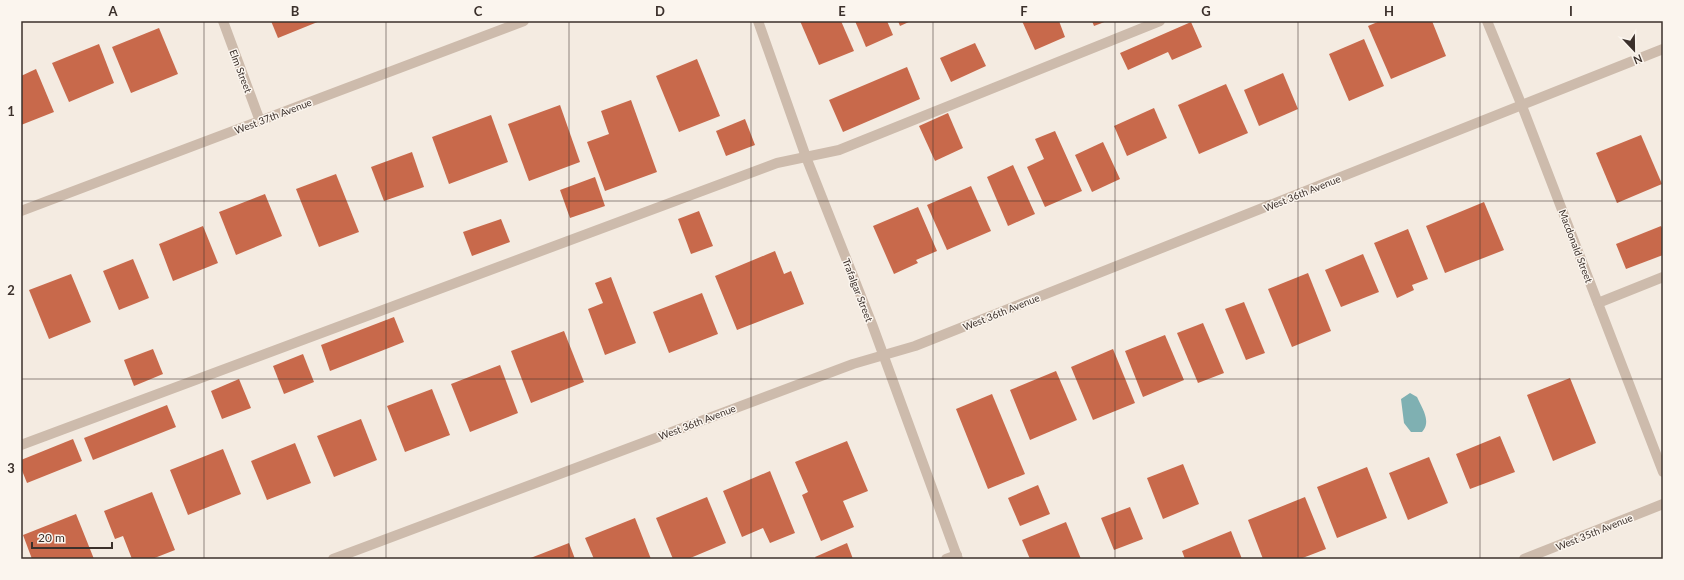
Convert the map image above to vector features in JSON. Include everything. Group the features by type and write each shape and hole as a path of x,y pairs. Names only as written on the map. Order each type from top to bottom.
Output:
{"street":[{"name":"Elm Street","path":"222,21 260,121"},
{"name":"West 37th Avenue","path":"21,211 524,21"},
{"name":"Trafalgar Street","path":"758,21 806,157 883,355 958,557"},
{"path":"21,445 777,163 839,150 1160,21"},
{"name":"Macdonald Street","path":"1487,21 1522,106 1663,472"},
{"name":"West 36th Avenue","path":"333,559 853,364 915,346 1663,50"},
{"path":"1598,303 1663,277"},
{"name":"West 35th Avenue","path":"1524,559 1663,504"},
{"path":"946,559 958,557"}],"water":[{"path":"1410,393 1417,397 1425,415 1426,424 1422,432 1411,432 1404,423 1401,399"}],"building":[{"path":"271,21 320,21 278,38"},
{"path":"800,21 841,21 854,51 819,65"},
{"path":"855,21 887,21 893,35 866,47"},
{"path":"898,21 911,21 900,26"},
{"path":"1022,21 1059,21 1065,37 1035,50"},
{"path":"1092,21 1107,21 1094,26"},
{"path":"1380,21 1432,21 1446,56 1391,79 1368,26"},
{"path":"1191,22 1202,47 1172,60 1168,52 1128,70 1120,53"},
{"path":"159,28 178,74 131,93 112,47"},
{"path":"1364,39 1384,86 1349,101 1329,54"},
{"path":"975,43 986,66 951,82 940,58"},
{"path":"99,44 114,83 69,102 52,63"},
{"path":"697,59 720,116 679,132 656,76"},
{"path":"907,67 920,99 843,132 829,100"},
{"path":"36,69 54,112 21,125 21,76"},
{"path":"1283,73 1298,109 1259,126 1244,90"},
{"path":"1226,84 1248,133 1199,154 1178,105"},
{"path":"631,100 657,172 605,191 587,142 609,134 601,111"},
{"path":"560,105 580,162 529,181 508,124"},
{"path":"1154,108 1167,138 1127,156 1114,126"},
{"path":"948,113 963,148 935,161 919,126"},
{"path":"491,115 508,162 449,184 432,137"},
{"path":"745,119 755,145 726,156 716,131"},
{"path":"1055,131 1082,191 1045,207 1027,167 1044,159 1035,139"},
{"path":"1641,135 1662,184 1617,203 1596,153"},
{"path":"1103,142 1120,179 1092,192 1075,155"},
{"path":"412,152 424,187 384,201 371,167"},
{"path":"1013,165 1035,214 1008,226 987,177"},
{"path":"336,174 359,232 319,247 296,189"},
{"path":"595,177 605,206 570,218 560,190"},
{"path":"971,186 991,231 947,250 927,205"},
{"path":"265,194 282,236 236,255 219,212"},
{"path":"1484,202 1504,250 1445,273 1426,226"},
{"path":"918,207 937,251 916,260 918,263 894,274 873,226"},
{"path":"699,211 713,246 691,254 678,219"},
{"path":"501,219 510,242 472,256 463,232"},
{"path":"203,226 218,263 173,281 159,244"},
{"path":"1661,226 1663,230 1663,255 1626,269 1616,244"},
{"path":"1408,229 1428,279 1412,285 1414,290 1397,298 1374,243"},
{"path":"775,251 784,274 791,271 804,304 737,330 715,276"},
{"path":"1363,254 1379,292 1341,307 1325,270"},
{"path":"133,259 149,298 119,310 103,271"},
{"path":"1308,273 1331,331 1292,347 1268,289"},
{"path":"71,274 91,322 49,339 29,290"},
{"path":"611,277 636,343 605,355 588,309 603,303 595,283"},
{"path":"702,293 718,334 669,353 653,312"},
{"path":"1244,302 1265,353 1246,360 1225,309"},
{"path":"394,317 404,342 330,371 321,345"},
{"path":"1203,323 1224,373 1198,383 1177,333"},
{"path":"564,331 584,382 531,403 511,351"},
{"path":"1165,335 1184,380 1143,397 1125,351"},
{"path":"153,349 163,374 134,386 124,360"},
{"path":"1113,349 1135,403 1093,420 1071,367"},
{"path":"303,354 314,382 284,394 273,366"},
{"path":"500,365 518,413 470,432 451,384"},
{"path":"1056,371 1077,420 1030,440 1010,390"},
{"path":"1570,378 1596,443 1553,461 1527,395"},
{"path":"239,379 251,408 222,419 211,391"},
{"path":"432,389 450,435 405,452 387,406"},
{"path":"992,394 1025,474 988,489 956,409"},
{"path":"167,405 176,427 93,460 84,438"},
{"path":"361,419 377,460 334,477 317,436"},
{"path":"1500,436 1515,472 1470,489 1456,454"},
{"path":"73,439 82,461 27,483 21,468 21,460"},
{"path":"847,441 868,491 843,501 854,527 821,541 802,495 808,492 795,462"},
{"path":"295,443 311,483 267,500 251,461"},
{"path":"223,449 241,494 188,515 170,470"},
{"path":"1429,457 1448,503 1408,520 1389,473"},
{"path":"1183,464 1199,504 1163,519 1147,478"},
{"path":"1367,467 1387,518 1337,538 1317,487"},
{"path":"770,471 795,533 770,543 763,528 742,537 723,491"},
{"path":"1038,485 1050,514 1020,526 1008,498"},
{"path":"152,492 175,550 152,559 132,559 123,536 115,539 104,511"},
{"path":"707,497 726,543 688,559 673,559 656,518"},
{"path":"1305,497 1326,549 1300,559 1263,559 1248,520"},
{"path":"1130,507 1143,539 1114,550 1101,518"},
{"path":"76,514 94,559 32,559 23,535"},
{"path":"635,518 651,559 594,559 585,538"},
{"path":"1066,522 1081,559 1030,559 1022,540"},
{"path":"1231,531 1242,559 1185,559 1182,551"},
{"path":"569,543 575,559 528,559"},
{"path":"847,543 853,559 816,559 815,557"}]}
